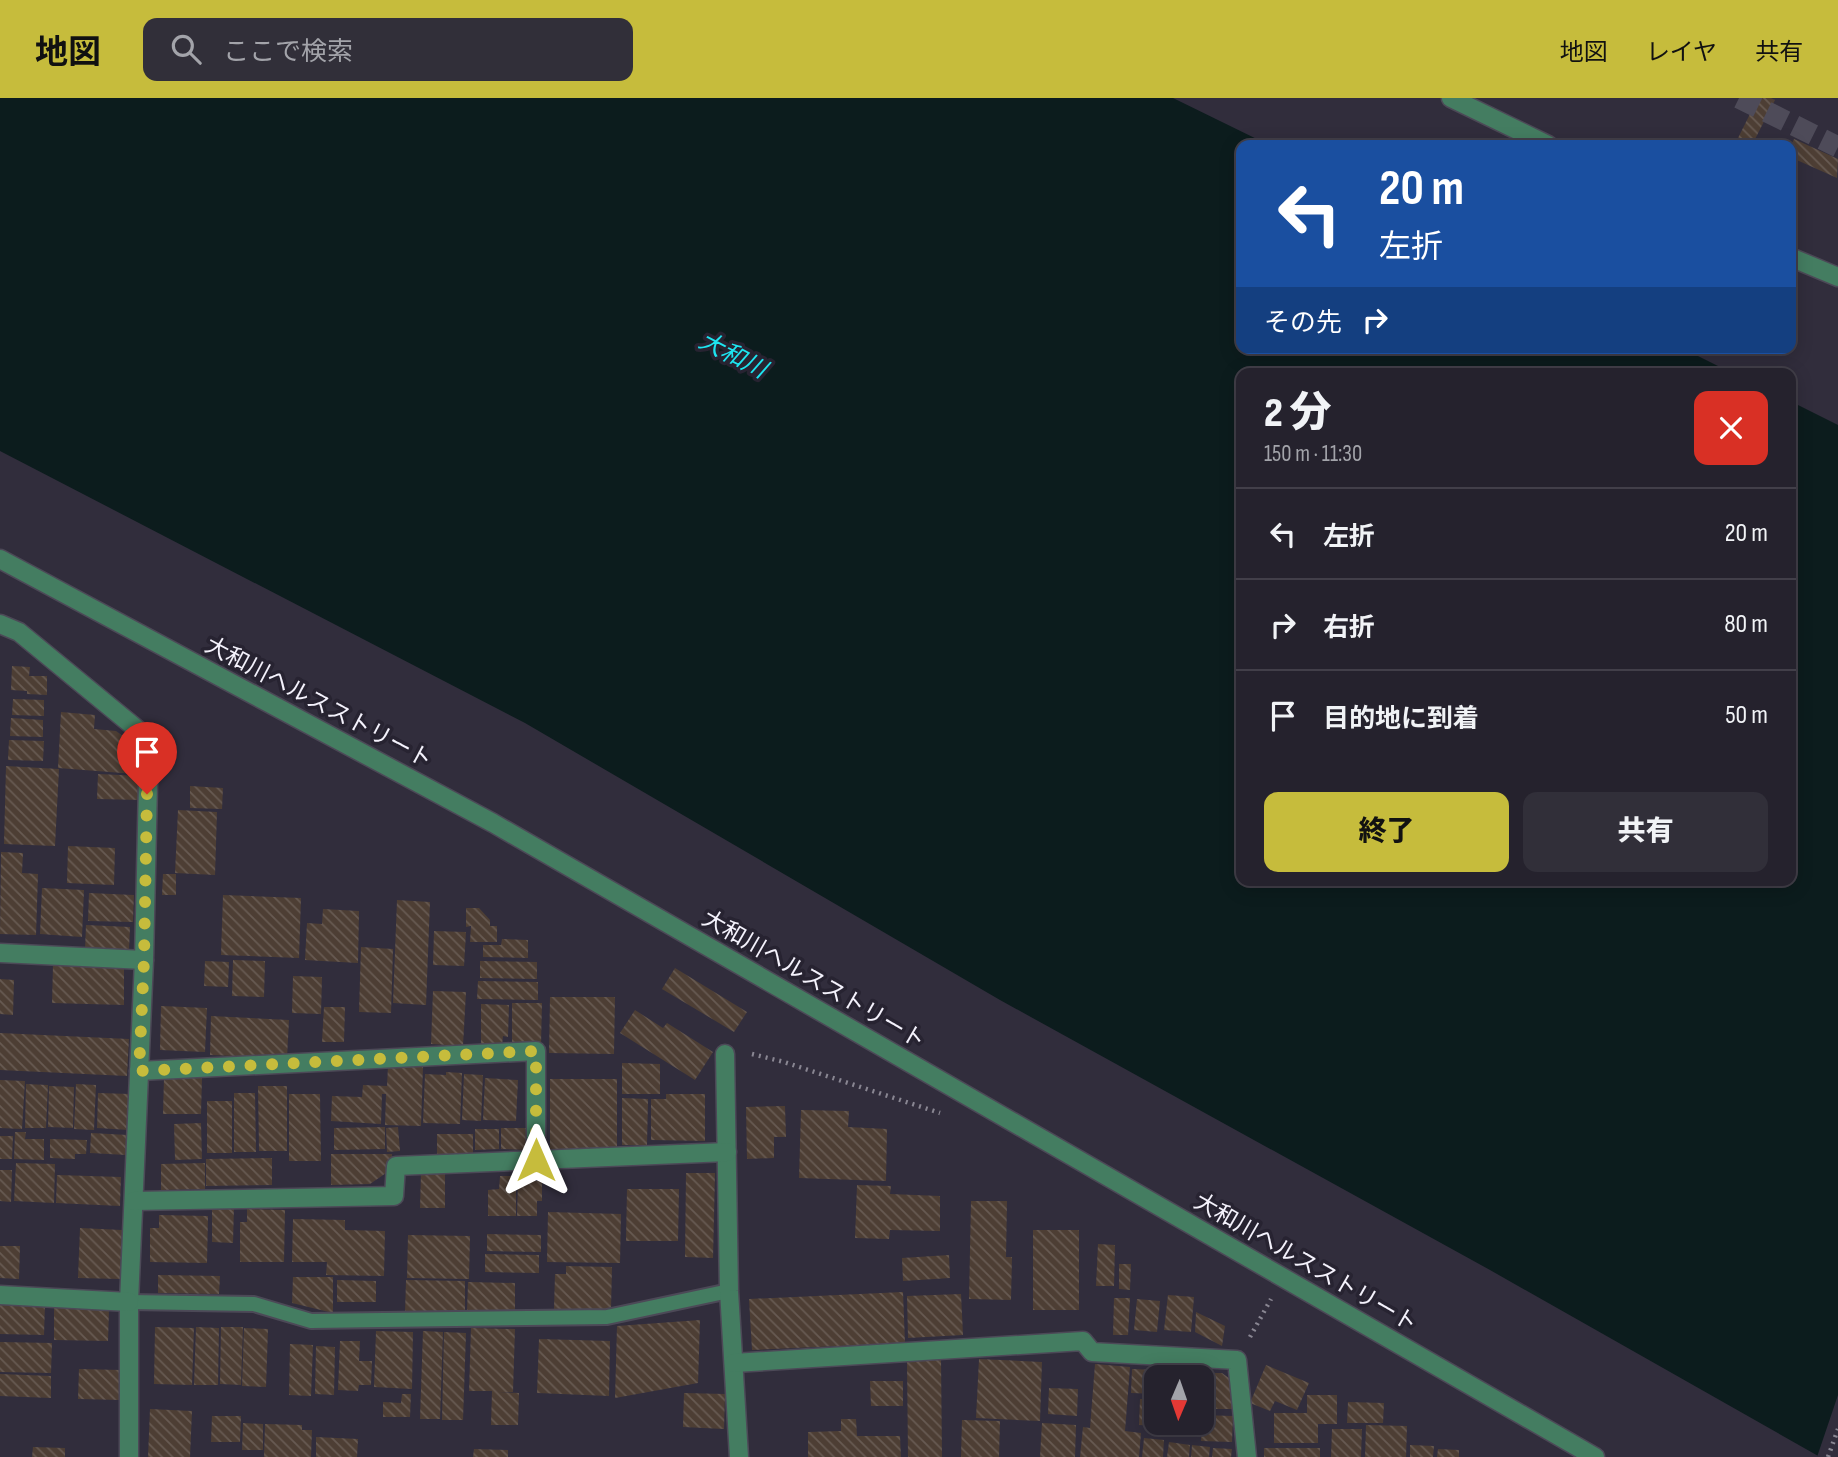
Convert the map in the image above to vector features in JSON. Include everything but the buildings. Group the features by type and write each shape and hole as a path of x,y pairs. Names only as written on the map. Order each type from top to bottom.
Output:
{"street":[{"path":"1451,98 1538,140"},
{"path":"1796,260 1838,277"},
{"name":"大和川ヘルスストリート","path":"0,559 493,823 1283,1277 1568,1448 1595,1457"},
{"path":"0,624 19,632 149,739 144,960 129,1302 129,1457"},
{"path":"0,953 144,960"},
{"path":"139,1071 536,1051 536,1160"},
{"path":"726,1054 729,1291 739,1457"},
{"path":"134,1201 394,1196 396,1166 727,1152"},
{"path":"0,1295 129,1302"},
{"path":"734,1363 1083,1341 1092,1352 1237,1360 1247,1457"}],"lane":[{"path":"129,1302 254,1304 311,1321 607,1317 729,1291"}],"path":[{"path":"726,1054 740,1051 784,1062 948,1116"},
{"path":"1237,1360 1283,1277"},
{"path":"1828,1457 1838,1429"}],"water":[{"name":"大和川","path":"0,98 1173,98 1259,140 1236,140 1236,354 1694,354 1722,368 1236,368 1236,886 1796,886 1796,404 1838,425 1838,1457 1820,1457 1490,1270 1000,1000 525,723 0,451"}],"pier":[{"path":"1838,1395 1838,1457 1817,1457"}],"tunnel":[{"path":"1739,98 1838,147"}],"route":[{"path":"147,794 139,1071 536,1051 536,1160"}]}
